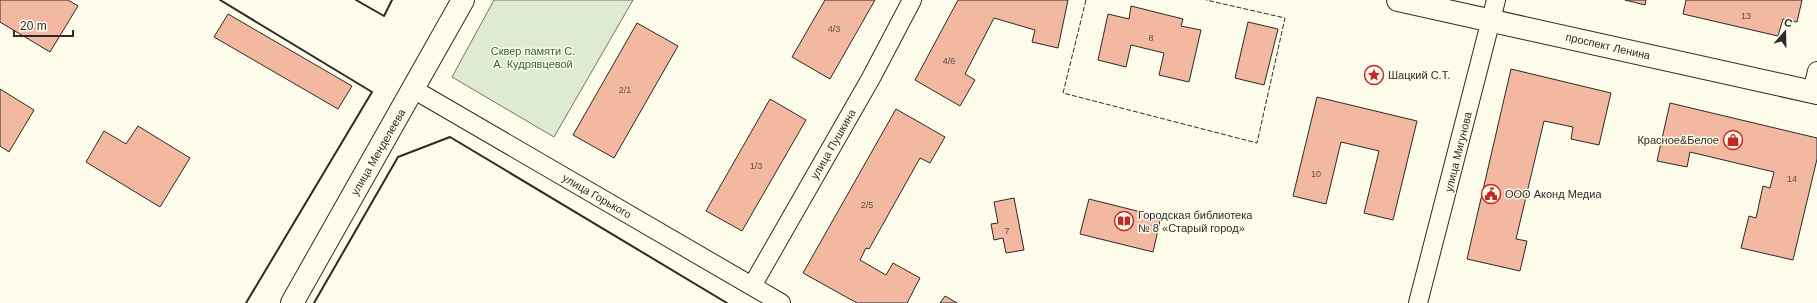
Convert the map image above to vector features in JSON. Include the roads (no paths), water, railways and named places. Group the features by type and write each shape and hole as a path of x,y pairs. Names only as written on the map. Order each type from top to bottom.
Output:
{"main road":[{"name":"улица Менделеева","path":"292,303 463,0"},
{"name":"проспект Ленина","path":"1398,0 1494,10 1815,93"}],"street":[{"name":"улица Пушкина","path":"752,286 871,78 912,0"},
{"name":"улица Мигунова","path":"1418,303 1494,10"},
{"path":"1815,93 1817,71"},
{"name":"улица Горького","path":"413,89 781,303"}],"place":[{"name":"Шацкий С.Т.","path":"1374,75"},
{"name":"Красное&Белое","path":"1733,140"},
{"name":"ООО Аконд Медиа","path":"1491,194"},
{"name":"Городская библиотека № 8 «Старый город»","path":"1124,221"}],"park label":[{"name":"Сквер памяти С. А. Кудрявцевой","path":"533,57"}]}
